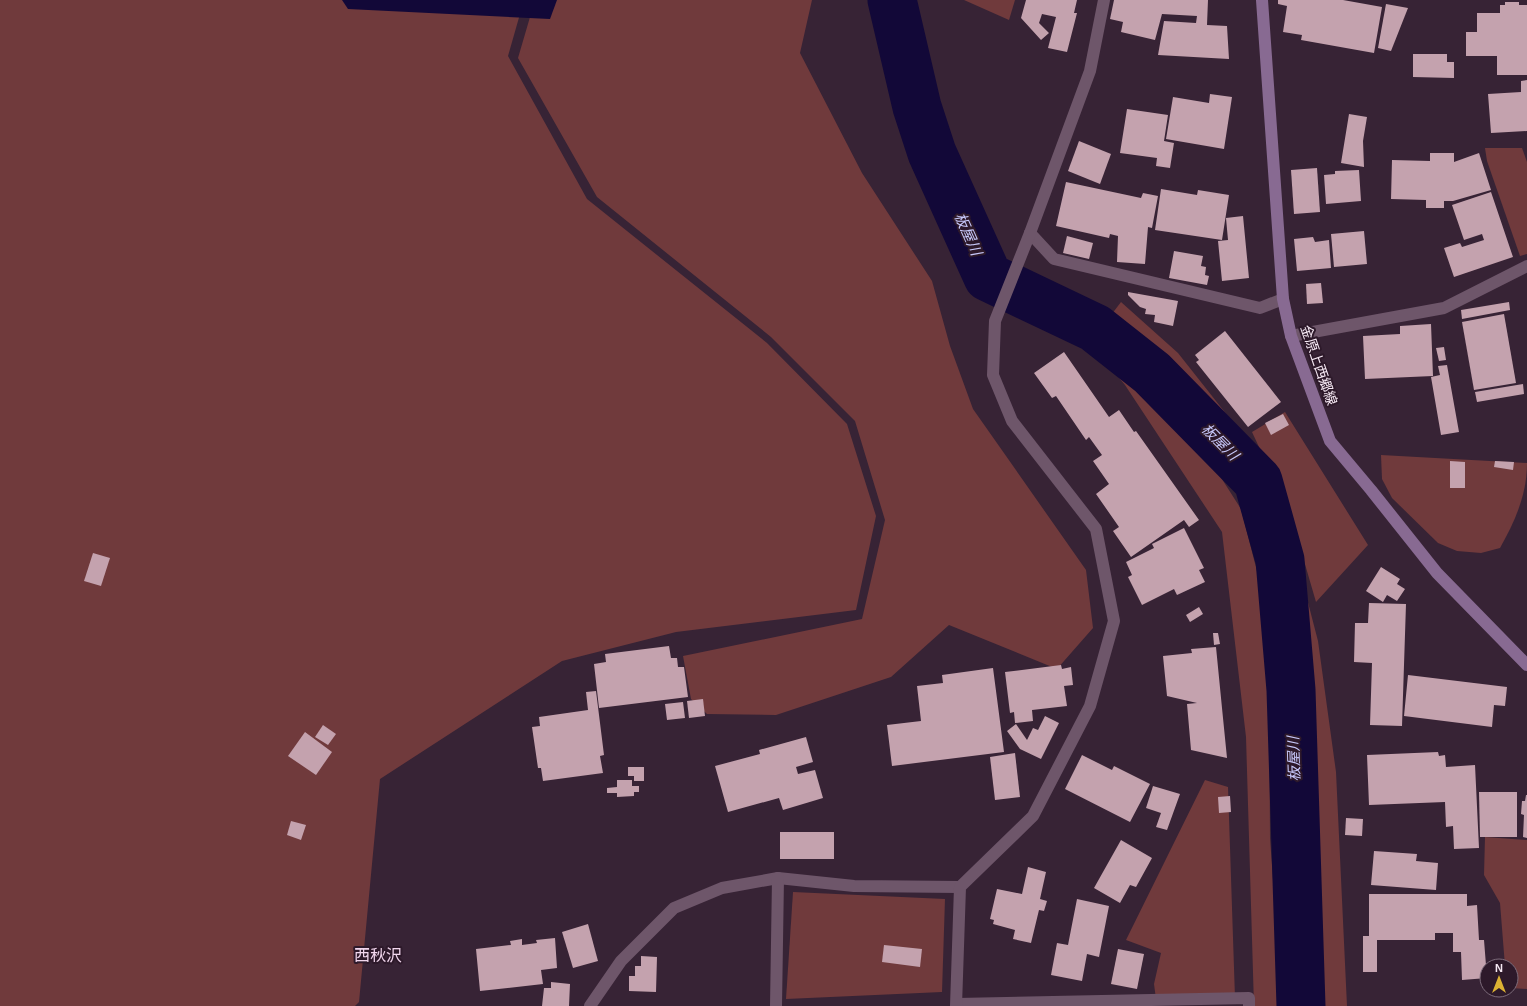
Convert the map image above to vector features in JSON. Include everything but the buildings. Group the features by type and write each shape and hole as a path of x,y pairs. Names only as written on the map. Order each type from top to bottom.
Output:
{"main road":[{"name":"金原上西郷線","path":"1262,0 1283,299 1292,336 1330,441 1437,573 1527,665"}],"street":[{"path":"1104,0 1090,71 1030,233 995,321 993,375 1012,421 1096,529 1114,621 1090,706 1033,816 960,887 957,953 957,1005 1249,998 1249,1006"},
{"path":"1030,233 1054,259 1260,308 1283,299"},
{"path":"1292,336 1444,308 1527,266"},
{"path":"590,1006 621,961 674,908 722,888 778,878 854,886 960,887"},
{"path":"776,1006 778,878"}],"shaded area":[{"path":"0,0 524,0 508,56 587,199 767,343 847,424 876,516 856,610 676,632 562,661 380,779 359,1002 355,1006 0,1006"},
{"path":"342,0 557,0 550,19 348,9"},
{"path":"535,0 812,0 800,53 862,173 932,281 950,346 973,409 1086,570 1093,628 1057,669 949,625 891,677 776,715 707,714 691,699 683,656 862,619 885,520 855,421 771,337 597,197 518,58"},
{"path":"964,0 1015,0 1009,20"},
{"path":"1485,148 1522,148 1527,162 1527,254 1520,256 1487,161"},
{"path":"1121,302 1178,353 1231,420 1271,488 1304,587 1318,641 1336,772 1347,1006 1315,1006 1307,778 1299,647 1289,590 1257,493 1226,439 1176,380 1105,323"},
{"path":"1096,334 1141,376 1185,421 1241,509 1260,583 1269,670 1270,838 1282,1006 1254,1006 1246,737 1222,532 1125,385 1090,342"},
{"path":"1285,412 1368,545 1316,602 1291,516 1252,432"},
{"path":"1381,455 1527,463 1525,486 1519,507 1511,528 1500,548 1481,553 1457,551 1438,543 1392,498 1382,479"},
{"path":"1205,780 1228,787 1235,998 1156,999 1154,984 1161,953 1126,940"},
{"path":"1485,837 1527,840 1527,989 1519,988 1519,958 1504,958 1500,903 1484,875"},
{"path":"793,892 945,899 942,992 786,999"}],"waterway":[{"name":"板屋川","path":"892,0 917,107 932,153 988,277 1095,328 1152,373 1258,481 1280,560 1291,690 1301,1006"}],"district":[{"name":"西秋沢","path":"378,955"}]}
